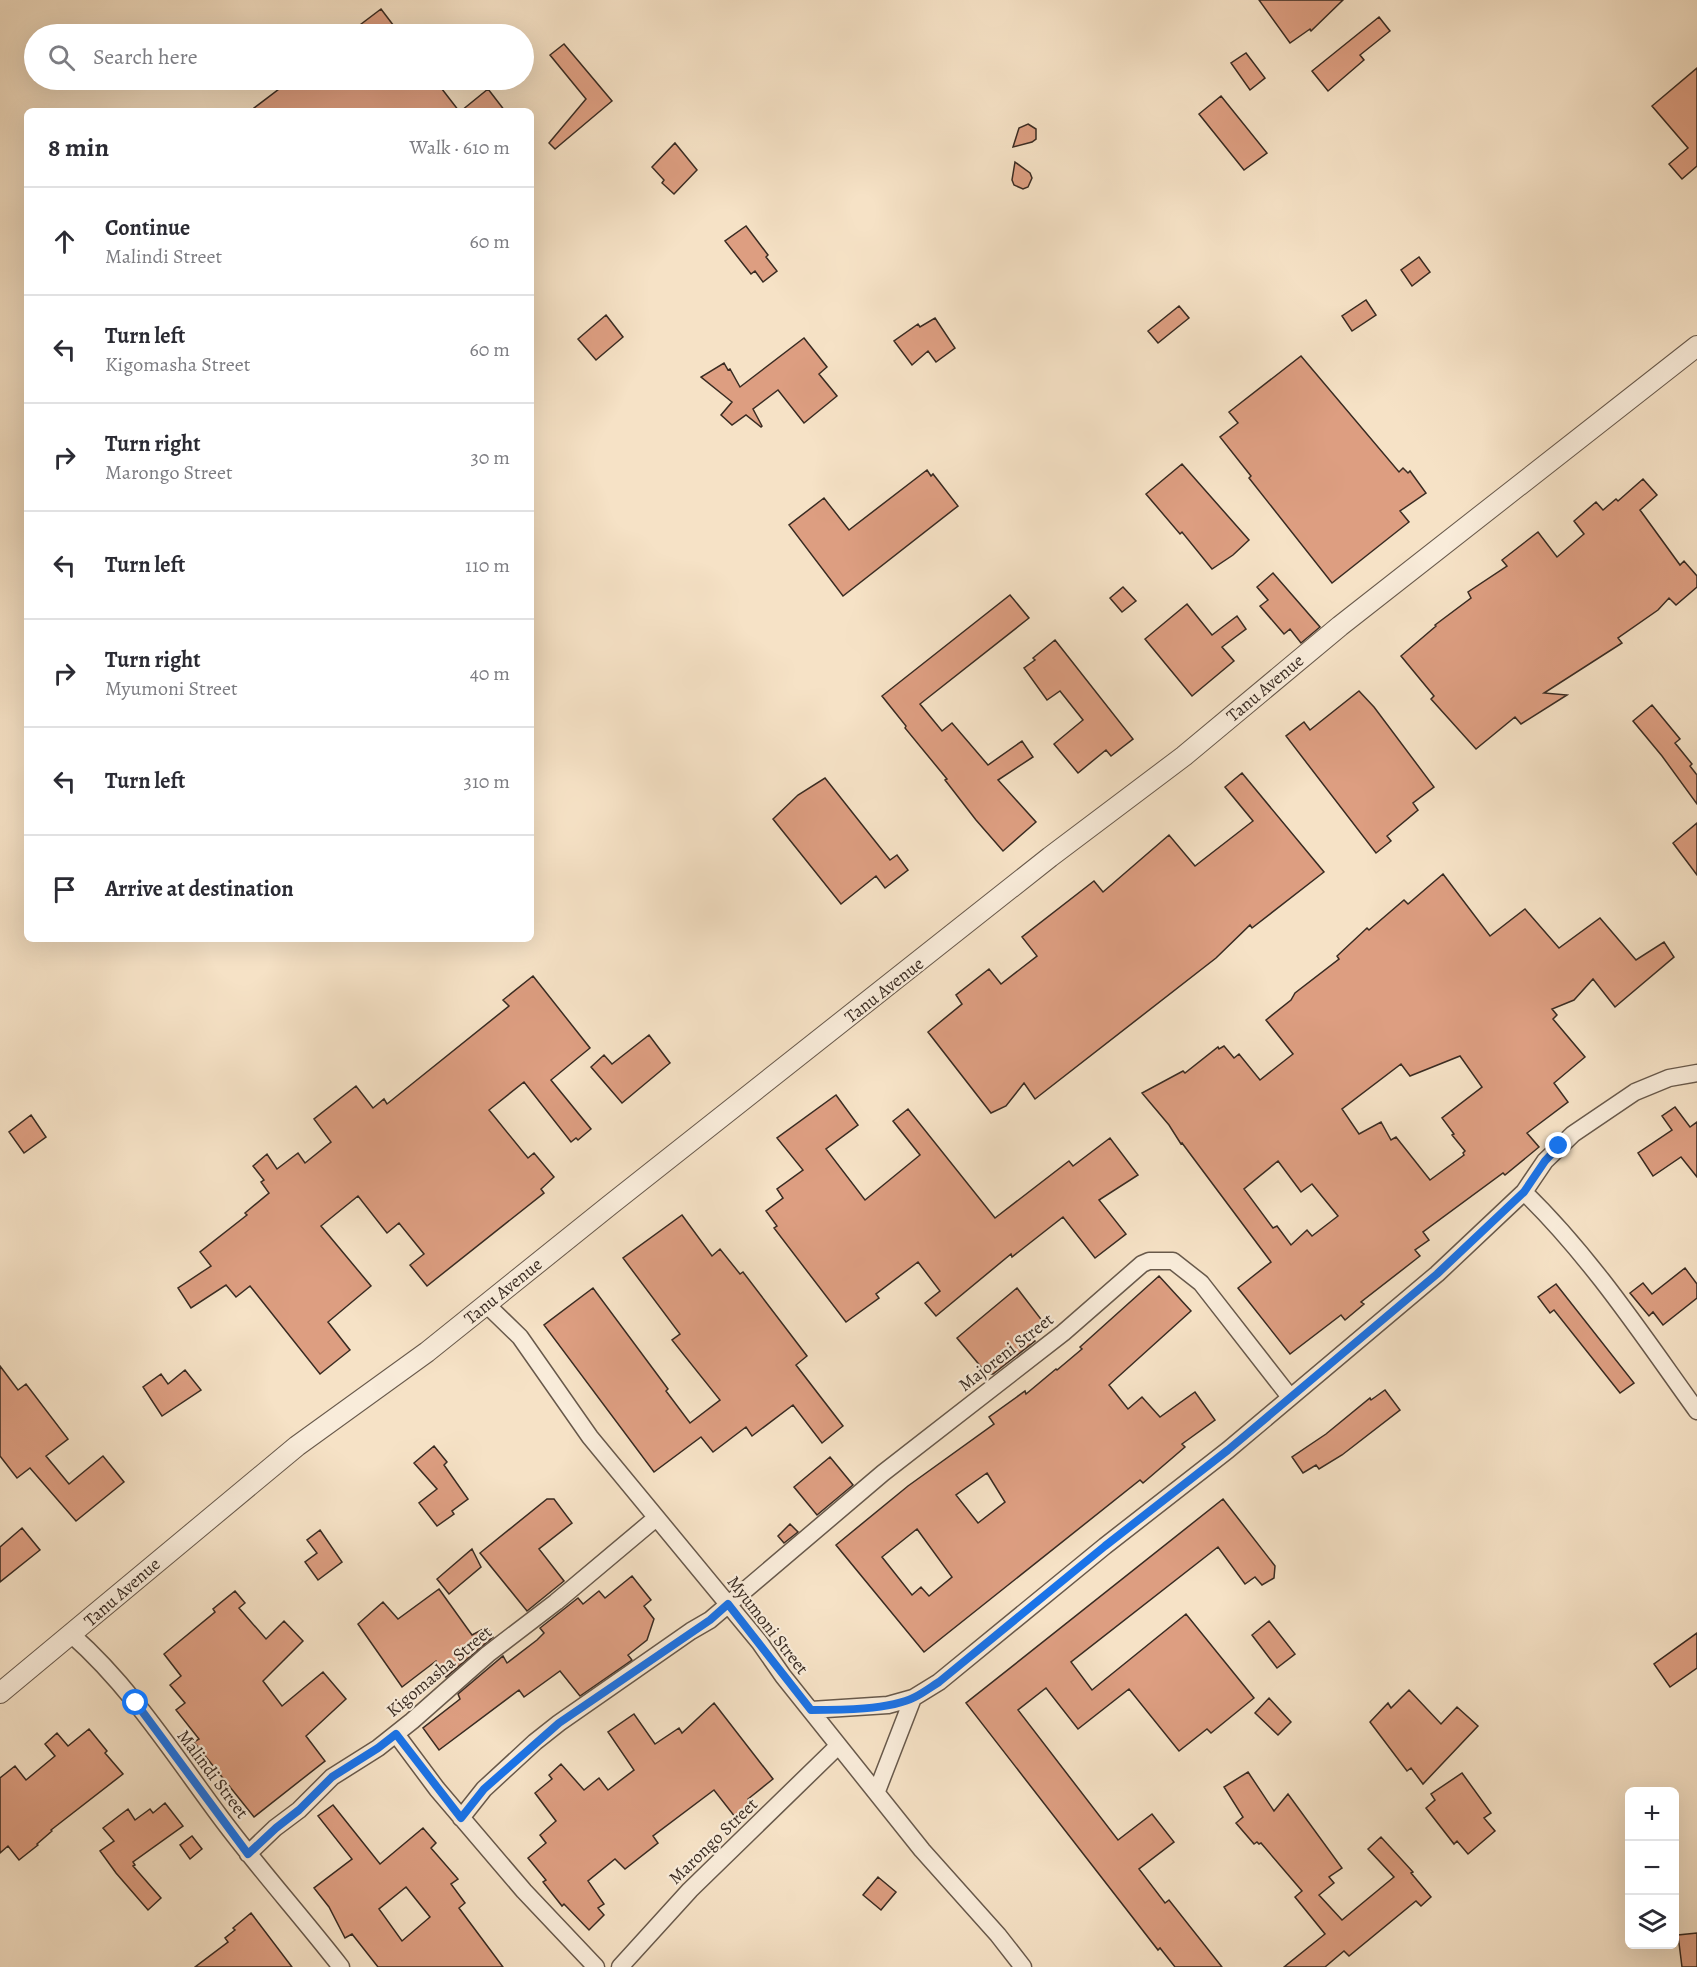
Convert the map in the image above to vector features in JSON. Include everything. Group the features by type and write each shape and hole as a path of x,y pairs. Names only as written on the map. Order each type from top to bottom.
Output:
{"street":[{"name":"Tanu Avenue","path":"0,1693 297,1446 427,1352 1050,857 1184,756 1340,626 1697,346"},
{"path":"811,1710 888,1705 913,1698 939,1682 1105,1546 1228,1450 1437,1274 1524,1192 1545,1161 1559,1146 1635,1092 1670,1078 1697,1073"},
{"path":"1524,1192 1599,1276 1697,1411"},
{"name":"Majoreni Street","path":"461,1818 484,1789 551,1729 710,1620 883,1473 1063,1333 1142,1264 1149,1261 1173,1261 1196,1278 1236,1325 1290,1397"},
{"name":"Myumoni Street","path":"486,1304 520,1337 590,1437 728,1604 922,1850 998,1935 1023,1967"},
{"name":"Kigomasha Street","path":"248,1854 299,1810 332,1777 396,1734 480,1660 556,1602 656,1518"},
{"name":"Malindi Street","path":"72,1635 94,1654 136,1703 248,1854 341,1967"},
{"path":"877,1791 913,1698"},
{"path":"396,1734 461,1818 524,1891 596,1967"},
{"name":"Marongo Street","path":"620,1967 690,1890 838,1746"}],"building":[{"path":"1259,0 1343,0 1311,31 1310,29 1290,43"},
{"path":"381,9 392,24 361,24"},
{"path":"1379,17 1390,31 1360,55 1364,60 1328,91 1312,71"},
{"path":"564,44 612,101 555,149 549,143 586,99 550,55"},
{"path":"1246,53 1265,78 1250,90 1231,63"},
{"path":"1697,68 1697,166 1682,179 1669,164 1688,148 1652,106"},
{"path":"278,90 443,90 457,108 254,108"},
{"path":"489,90 503,108 465,108"},
{"path":"1221,96 1267,153 1244,170 1199,114"},
{"path":"1028,124 1036,129 1036,139 1013,147 1019,128"},
{"path":"675,143 697,170 674,194 662,183 664,180 652,167"},
{"path":"1015,162 1030,173 1032,178 1028,187 1023,189 1014,185 1012,180"},
{"path":"746,226 777,271 763,282 755,271 751,274 725,241"},
{"path":"1419,257 1430,272 1412,286 1401,270"},
{"path":"1366,300 1376,315 1352,331 1342,316"},
{"path":"1179,306 1189,318 1158,343 1148,331"},
{"path":"606,315 623,337 596,360 578,339"},
{"path":"935,318 955,348 936,362 928,351 912,365 894,341 918,324 920,327"},
{"path":"804,338 827,367 819,374 837,396 804,423 778,390 753,409 761,427 746,415 732,425 721,415 732,402 701,377 724,363 740,387"},
{"path":"1301,356 1399,472 1403,468 1408,473 1410,471 1426,493 1400,511 1409,522 1332,583 1249,478 1251,476 1220,437 1238,423 1229,412"},
{"path":"1182,464 1249,540 1233,555 1212,569 1182,532 1180,534 1146,494"},
{"path":"927,470 931,476 933,474 958,506 843,596 789,525 824,498 849,530"},
{"path":"1643,479 1657,495 1640,510 1680,565 1684,561 1697,576 1697,587 1676,605 1669,598 1658,610 1618,638 1622,643 1544,693 1567,695 1521,724 1515,717 1476,749 1431,699 1434,696 1401,656 1435,625 1471,598 1468,592 1507,566 1502,560 1538,532 1557,557 1584,534 1574,521 1596,502 1603,510 1616,499 1618,501"},
{"path":"1273,573 1320,627 1301,643 1290,629 1284,634 1260,606 1268,600 1257,587"},
{"path":"1123,587 1136,601 1122,612 1110,598"},
{"path":"1010,595 1029,618 920,704 942,731 952,723 988,765 1022,741 1033,757 998,780 1036,822 1003,851 976,820 882,696"},
{"path":"1187,604 1212,635 1237,616 1246,629 1222,647 1234,661 1192,696 1145,639"},
{"path":"1055,640 1133,739 1111,756 1106,750 1078,773 1054,744 1083,720 1060,691 1047,700 1024,668"},
{"path":"1359,691 1374,707 1434,787 1413,803 1418,810 1387,836 1391,841 1376,853 1286,736 1304,722 1310,730"},
{"path":"1652,705 1680,739 1675,743 1692,764 1690,766 1697,775 1697,804 1633,721"},
{"path":"1242,773 1324,872 1252,928 1250,925 1216,958 1035,1099 1024,1083 1006,1106 991,1113 928,1032 962,1004 956,995 989,969 1001,984 1037,956 1022,937 1094,881 1103,892 1169,835 1195,866 1253,821 1225,787"},
{"path":"825,778 890,860 897,855 908,870 885,888 876,876 841,904 773,819 798,795"},
{"path":"1697,823 1697,875 1673,843"},
{"path":"1443,874 1490,936 1525,909 1559,948 1600,918 1636,960 1664,942 1674,957 1615,1007 1593,979 1574,1000 1552,1009 1557,1015 1553,1019 1585,1057 1554,1083 1568,1102 1527,1133 1539,1147 1505,1175 1503,1173 1423,1232 1429,1240 1415,1250 1420,1256 1361,1302 1364,1304 1345,1320 1341,1315 1290,1354 1238,1288 1271,1262 1169,1125 1142,1093 1183,1071 1185,1073 1218,1047 1219,1049 1224,1046 1234,1058 1239,1054 1260,1080 1293,1054 1266,1020 1291,1000 1295,993 1339,959 1337,956 1367,928 1369,930 1404,900 1408,904","holes":["1460,1056 1482,1087 1442,1118 1465,1151 1464,1155 1430,1180 1396,1137 1391,1140 1381,1122 1359,1134 1342,1109 1401,1064 1410,1076","1278,1161 1301,1192 1312,1184 1338,1216 1312,1236 1307,1230 1291,1245 1277,1226 1273,1228 1244,1189"]},
{"path":"533,976 590,1048 551,1080 591,1129 578,1140 576,1138 571,1142 524,1082 489,1110 528,1158 534,1153 554,1177 541,1189 544,1193 427,1286 410,1265 424,1254 399,1223 387,1233 358,1196 321,1226 371,1286 328,1322 350,1350 320,1374 250,1286 236,1297 226,1285 191,1308 178,1288 211,1266 200,1252 247,1215 245,1213 269,1193 261,1182 264,1180 253,1166 267,1154 277,1169 298,1153 305,1163 331,1142 314,1119 356,1086 373,1108 384,1099 387,1104 509,1006 503,1000"},
{"path":"649,1035 670,1063 622,1103 591,1067 604,1055 612,1064"},
{"path":"836,1095 858,1125 826,1149 865,1200 920,1155 893,1121 908,1109 995,1218 1069,1161 1073,1166 1110,1138 1138,1175 1099,1200 1126,1234 1095,1258 1063,1217 1012,1257 1011,1254 936,1316 925,1303 940,1291 918,1262 876,1294 879,1298 846,1322 774,1228 777,1226 766,1211 783,1198 777,1189 803,1170 777,1138"},
{"path":"1675,1107 1690,1127 1697,1122 1697,1177 1681,1157 1653,1176 1638,1153 1672,1130 1662,1116"},
{"path":"31,1115 46,1137 24,1153 9,1132"},
{"path":"682,1215 712,1256 720,1249 740,1274 743,1272 807,1356 796,1365 843,1426 822,1443 793,1405 752,1436 746,1427 713,1452 701,1437 654,1472 544,1325 593,1288 668,1389 666,1391 690,1423 720,1400 672,1340 680,1334 623,1258"},
{"path":"1685,1268 1697,1284 1697,1298 1663,1325 1653,1312 1649,1316 1630,1293 1643,1283 1652,1294"},
{"path":"1159,1276 1191,1311 1109,1385 1128,1409 1142,1397 1160,1417 1195,1392 1215,1420 1182,1444 1185,1447 1143,1483 1140,1480 924,1652 836,1545 908,1486 994,1424 989,1417 1025,1391 1026,1394 1082,1349 1080,1347","holes":["987,1473 1005,1502 978,1523 956,1495","917,1529 952,1577 929,1596 921,1587 912,1595 882,1557"]},
{"path":"1556,1284 1634,1383 1620,1393 1554,1310 1550,1313 1538,1297"},
{"path":"1017,1288 1047,1327 1033,1338 1035,1341 993,1374 987,1374 957,1338"},
{"path":"0,1366 18,1390 26,1384 68,1439 46,1456 69,1484 103,1456 124,1482 76,1521 30,1468 17,1478 0,1456"},
{"path":"185,1370 201,1390 162,1416 143,1387 161,1374 168,1384"},
{"path":"1385,1390 1400,1410 1342,1455 1319,1469 1316,1465 1303,1473 1292,1457 1326,1434 1370,1398 1371,1400"},
{"path":"434,1446 447,1462 444,1465 468,1499 452,1511 454,1514 437,1526 419,1503 437,1489 414,1463"},
{"path":"830,1457 853,1485 817,1515 794,1487"},
{"path":"547,1499 554,1499 572,1523 539,1549 564,1581 527,1611 480,1553"},
{"path":"1223,1499 1275,1566 1274,1578 1262,1585 1255,1577 1245,1584 1218,1547 1071,1662 1092,1690 1186,1614 1254,1698 1211,1733 1207,1729 1179,1751 1129,1689 1078,1729 1046,1688 1018,1710 1118,1840 1152,1814 1174,1842 1139,1869 1165,1903 1169,1900 1222,1967 1175,1967 1160,1948 1158,1950 966,1703"},
{"path":"790,1524 798,1532 784,1543 778,1536"},
{"path":"22,1528 40,1550 0,1582 0,1547"},
{"path":"320,1530 342,1562 318,1580 305,1562 317,1553 307,1540"},
{"path":"472,1549 481,1567 449,1594 437,1579"},
{"path":"632,1576 651,1600 644,1606 654,1619 647,1640 628,1655 632,1660 580,1696 560,1671 524,1697 519,1690 439,1750 423,1728 460,1699 458,1694 503,1656 507,1663 537,1640 544,1633 540,1628 578,1598 583,1604 599,1591 605,1598"},
{"path":"439,1589 472,1635 487,1627 493,1637 446,1677 436,1661 402,1687 358,1624 383,1602 398,1619"},
{"path":"235,1591 245,1603 239,1608 266,1639 284,1621 303,1641 263,1681 282,1706 323,1672 346,1699 306,1736 325,1761 254,1817 194,1742 199,1739 176,1710 185,1703 170,1685 181,1676 164,1654 215,1612 213,1609"},
{"path":"1269,1621 1295,1654 1277,1668 1252,1635"},
{"path":"1697,1633 1697,1668 1670,1687 1654,1664"},
{"path":"1409,1690 1441,1724 1457,1707 1478,1726 1423,1784 1411,1768 1407,1771 1370,1722 1388,1703 1391,1708"},
{"path":"1269,1698 1291,1722 1278,1735 1255,1713"},
{"path":"714,1703 773,1779 748,1799 755,1808 739,1822 714,1790 653,1836 658,1843 625,1869 615,1859 588,1881 604,1904 598,1908 604,1915 589,1930 564,1904 562,1906 543,1882 546,1880 528,1858 546,1843 540,1835 556,1821 535,1793 552,1779 549,1775 561,1764 584,1790 599,1778 608,1790 634,1770 608,1732 634,1714 655,1744 679,1728 682,1733"},
{"path":"89,1729 123,1774 51,1830 38,1845 19,1860 8,1846 0,1853 0,1778 15,1766 26,1780 55,1756 45,1744 57,1733 68,1746"},
{"path":"1248,1772 1274,1811 1288,1794 1342,1868 1329,1877 1334,1883 1319,1895 1342,1920 1394,1877 1368,1849 1381,1837 1413,1872 1411,1873 1431,1897 1421,1906 1416,1901 1349,1956 1344,1951 1325,1967 1284,1967 1325,1934 1295,1897 1302,1891 1261,1843 1254,1844 1236,1823 1243,1817 1224,1787"},
{"path":"1462,1773 1491,1813 1484,1818 1495,1831 1468,1854 1457,1841 1454,1844 1426,1808 1435,1800 1431,1794"},
{"path":"165,1803 183,1826 133,1862 135,1865 133,1866 161,1898 148,1910 100,1851 114,1841 103,1828 128,1809 135,1820 150,1809 153,1813"},
{"path":"333,1805 380,1864 423,1828 436,1843 431,1848 458,1879 451,1884 465,1903 459,1908 503,1967 378,1967 352,1934 345,1938 329,1907 314,1888 352,1859 318,1816","holes":["406,1887 430,1917 402,1941 379,1909"]},
{"path":"192,1836 202,1849 190,1859 180,1845"},
{"path":"878,1877 896,1892 881,1910 863,1895"},
{"path":"251,1913 292,1967 195,1967 228,1942 225,1938"},
{"path":"1697,1933 1697,1967 1682,1967 1679,1935"}],"route":[{"path":"136,1703 248,1854 299,1810 332,1777 396,1734 461,1818 484,1789 535,1742 559,1723 710,1620 728,1604 811,1710 888,1705 913,1698 939,1682 1105,1546 1228,1450 1437,1274 1524,1192 1545,1161 1559,1146"}]}
